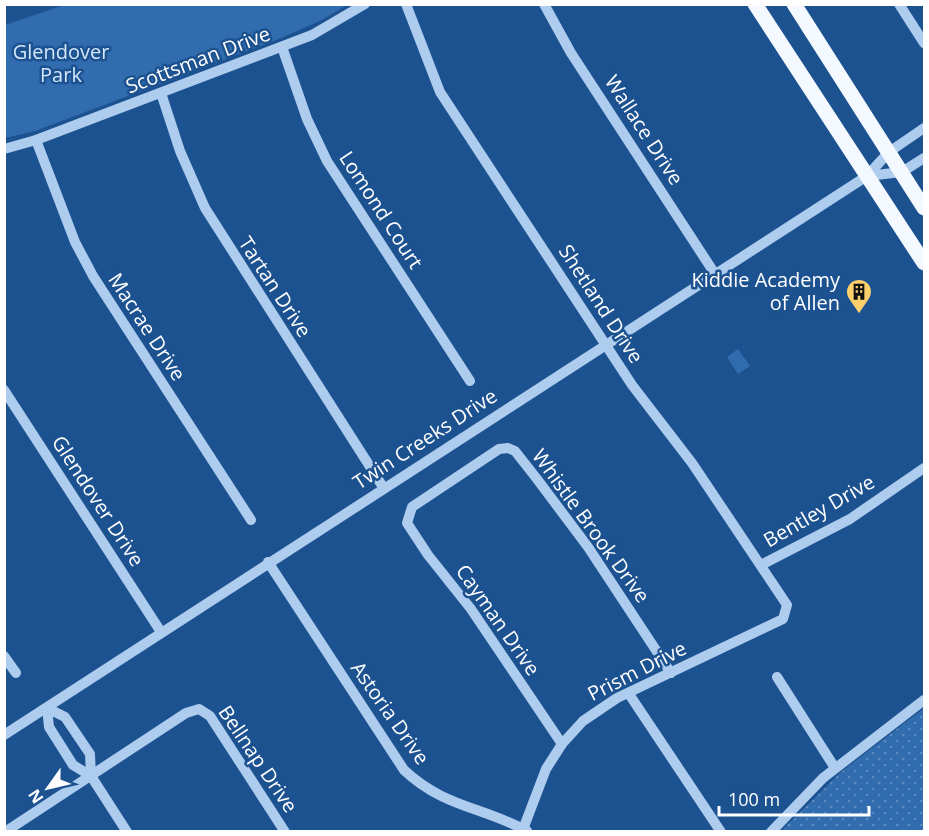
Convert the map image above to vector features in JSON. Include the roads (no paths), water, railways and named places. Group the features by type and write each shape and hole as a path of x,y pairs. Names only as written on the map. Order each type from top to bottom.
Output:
{"main road":[{"path":"755,4 924,263"},
{"path":"794,4 924,207"}],"street":[{"name":"Scottsman Drive","path":"4,149 36,141 282,47 326,29 365,4"},
{"name":"Shetland Drive","path":"406,4 440,92 632,385 692,463 785,601 788,610"},
{"name":"Wallace Drive","path":"544,4 571,53 715,274"},
{"path":"899,4 924,43"},
{"name":"Lomond Court","path":"282,47 307,119 327,161 470,381"},
{"name":"Tartan Drive","path":"161,93 180,151 205,208 383,487"},
{"name":"Twin Creeks Drive","path":"4,735 383,487 867,176 889,152 924,128"},
{"name":"Macrae Drive","path":"36,141 75,242 99,286 251,520"},
{"name":"Twin Creeks Drive","path":"867,176 902,172 924,158"},
{"name":"Glendover Drive","path":"4,390 161,632"},
{"name":"Whistle Brook Drive","path":"407,517 412,507 499,449 512,449 588,547 671,673"},
{"name":"Bentley Drive","path":"761,565 850,519 924,468"},
{"name":"Cayman Drive","path":"407,517 408,528 471,609 562,744"},
{"name":"Astoria Drive","path":"268,562 404,770 424,788 446,801 524,831"},
{"name":"Prism Drive","path":"524,831 546,769 571,731 598,709 783,619 788,610"},
{"path":"4,656 16,673"},
{"path":"777,677 835,768"},
{"path":"629,694 721,831"},
{"path":"771,831 835,768 924,700"},
{"path":"47,708 49,728 73,765 91,776 127,831"},
{"path":"47,708 65,717 90,754 91,776"},
{"name":"Bellnap Drive","path":"91,776 186,713 199,709 210,716 285,831"},
{"path":"5,831 91,776"}],"place":[{"name":"Kiddie Academy of Allen","path":"859,315"}],"park label":[{"name":"Glendover Park","path":"61,64"}]}
